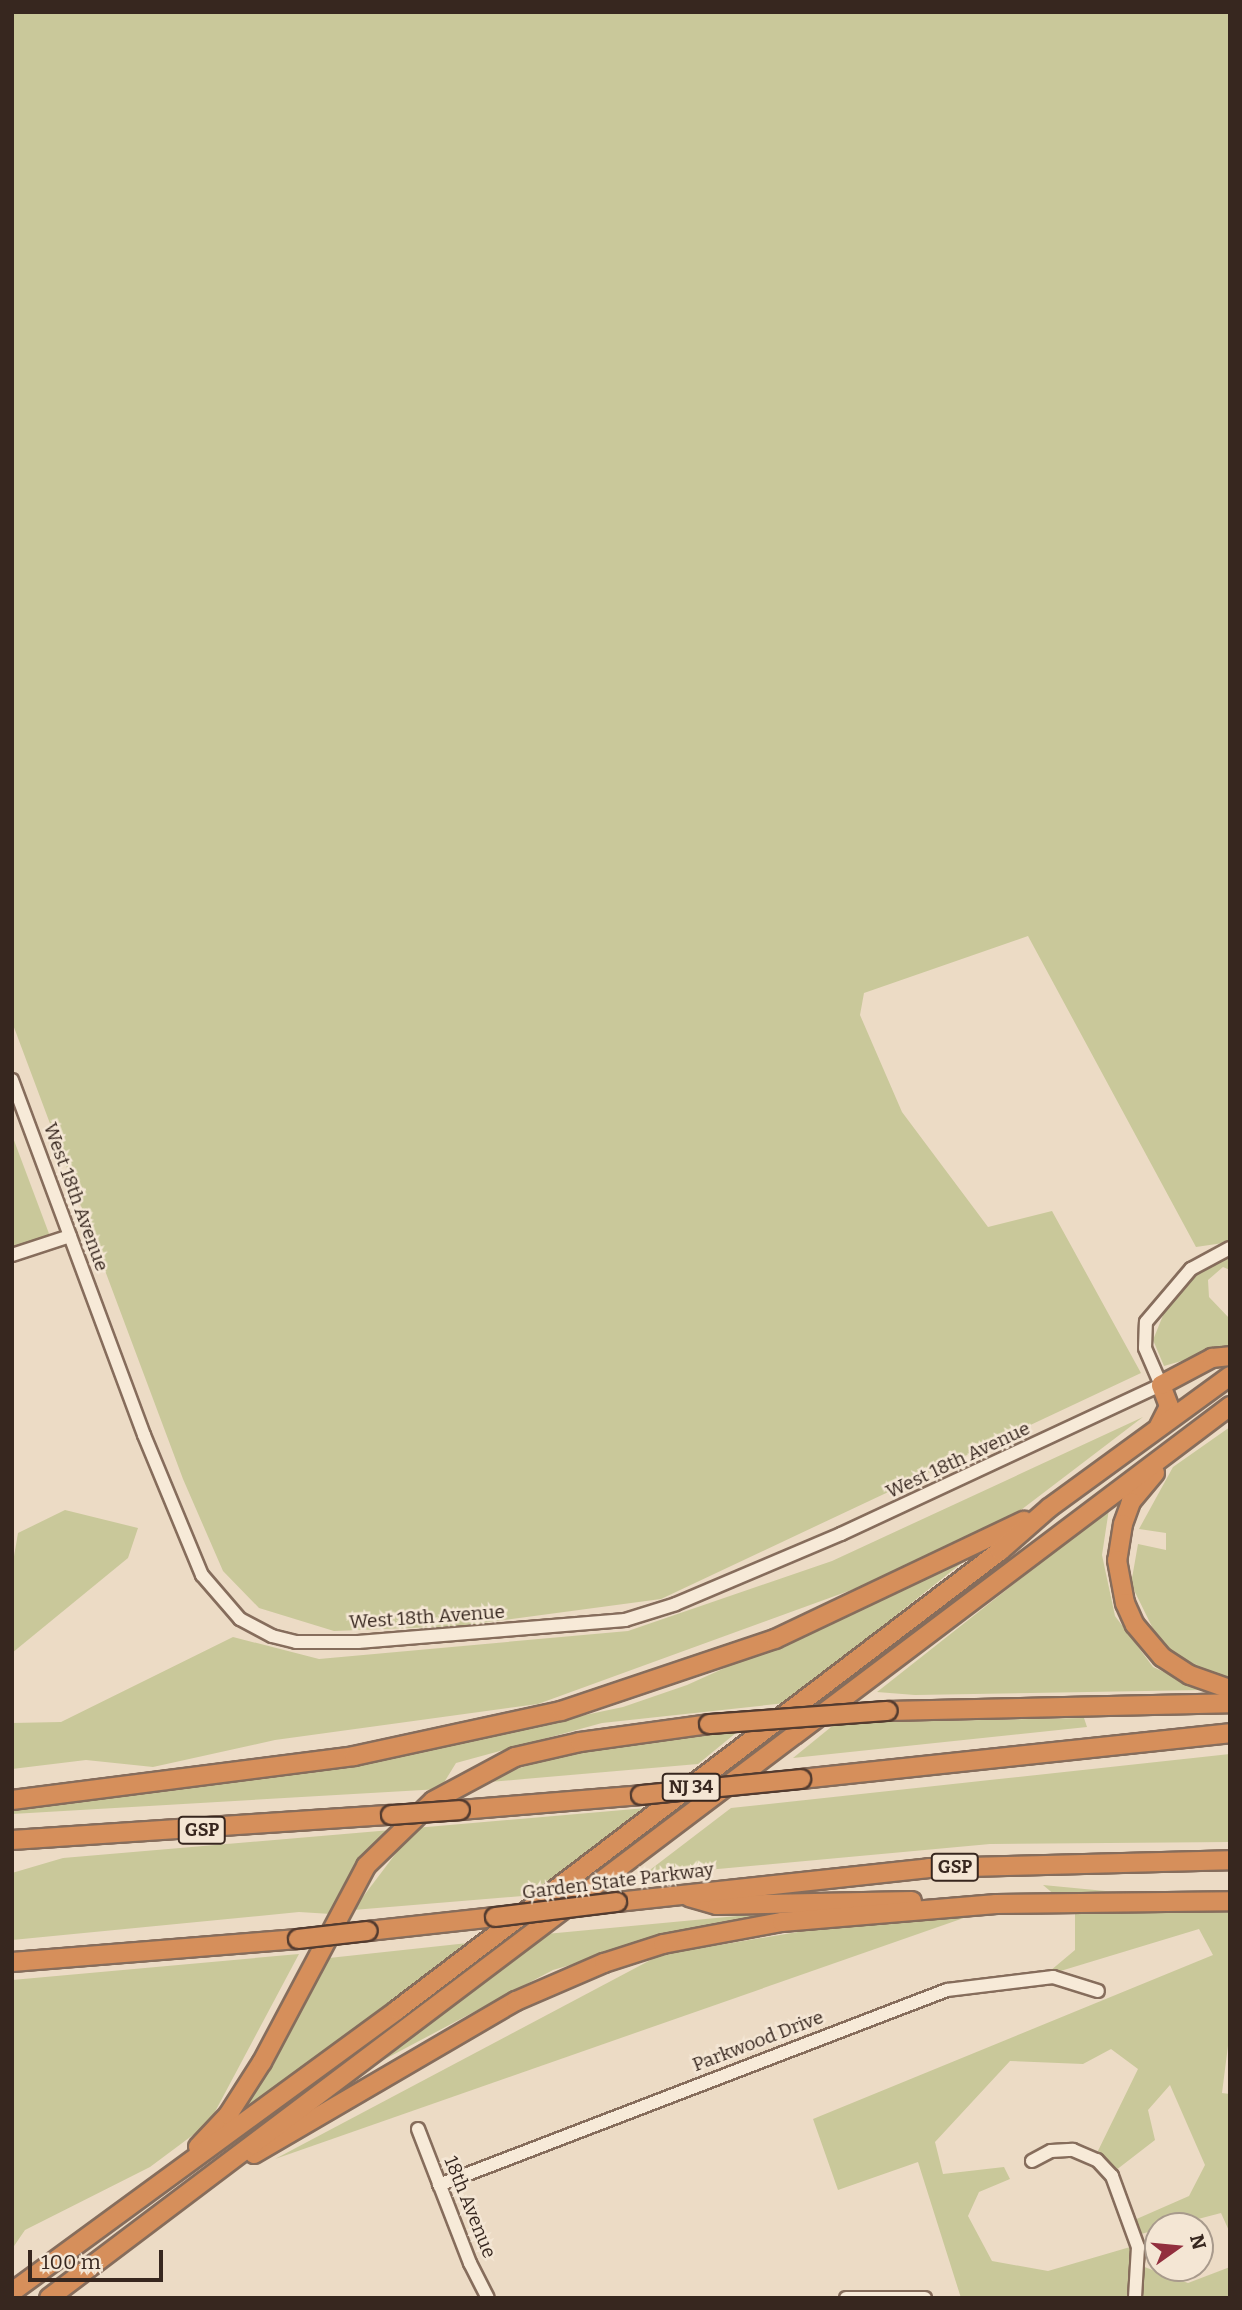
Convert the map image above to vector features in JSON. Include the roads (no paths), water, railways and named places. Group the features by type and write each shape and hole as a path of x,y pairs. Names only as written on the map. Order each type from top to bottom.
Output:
{"highway":[{"path":"1159,1426 1169,1406 1161,1385 1212,1358 1230,1356"},
{"name":"NJ 34","path":"12,2292 397,2010 990,1559 1049,1508 1230,1376"},
{"name":"NJ 34","path":"191,2191 1230,1406"},
{"path":"1205,1425 1131,1502 1119,1539 1118,1571 1130,1615 1155,1651 1190,1675 1230,1689"},
{"path":"12,1800 354,1756 561,1711 650,1685 786,1634 1049,1508"},
{"path":"148,2192 228,2115 278,2034 352,1888 377,1853 433,1801 515,1757 580,1742 709,1724 888,1711 1230,1703"},
{"name":"GSP","path":"12,1840 391,1815 641,1795 1230,1733"},
{"name":"Garden State Parkway","path":"12,1962 298,1939 929,1868 1230,1860"},
{"path":"682,1895 717,1905 884,1901 996,1904 1230,1900"},
{"path":"49,2298 191,2191 487,2016 604,1963 746,1927 996,1904"}],"street":[{"name":"West 18th Avenue","path":"12,1080 202,1574 240,1619 272,1636 296,1642 567,1627 650,1613 909,1505 1161,1385"},
{"path":"12,1255 70,1236"},
{"path":"1161,1385 1145,1348 1146,1322 1191,1269 1230,1248"},
{"name":"Parkwood Drive","path":"439,2185 947,1990 1053,1977 1098,1991"},
{"name":"18th Avenue","path":"418,2130 488,2298"},
{"path":"1032,2161 1051,2151 1073,2150 1097,2160 1112,2176 1139,2247 1135,2298"},
{"path":"846,2298 925,2298"}]}
